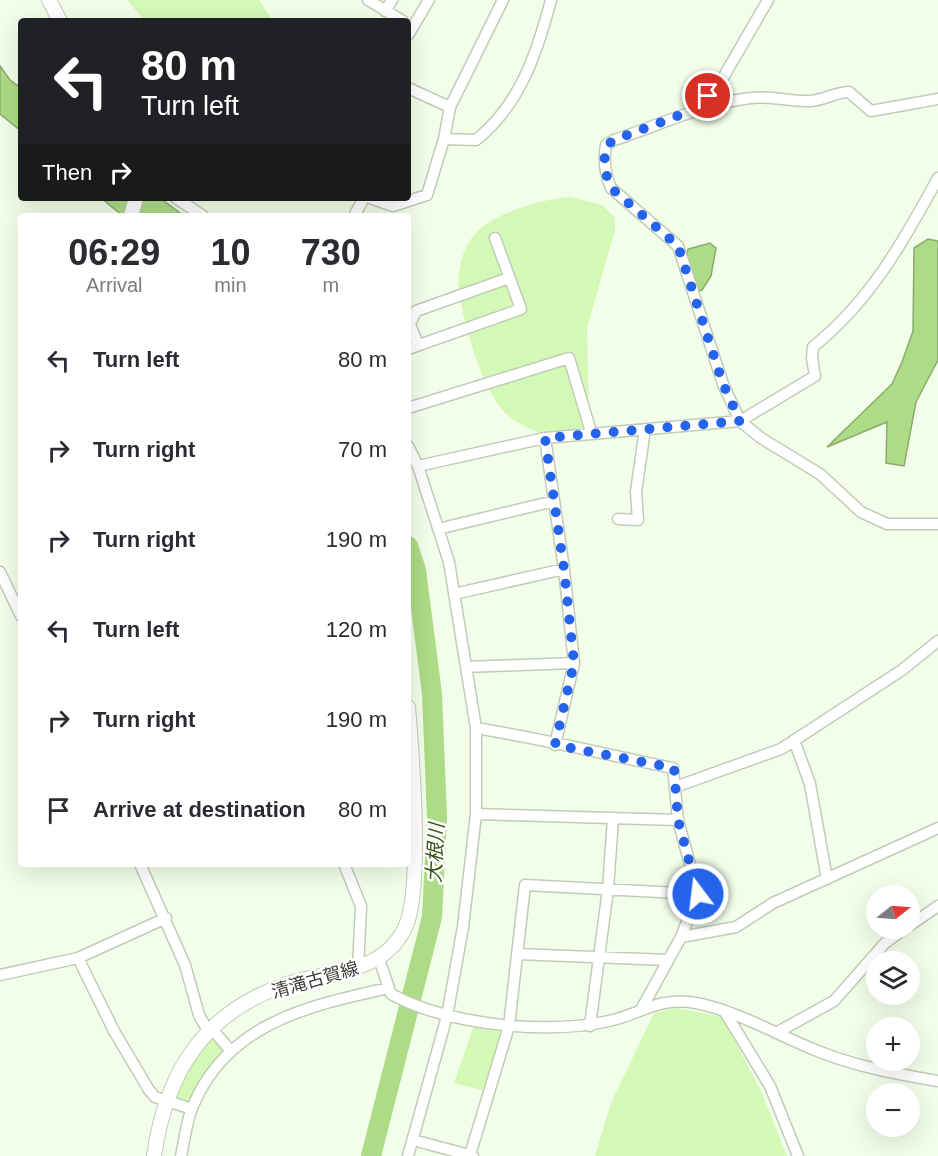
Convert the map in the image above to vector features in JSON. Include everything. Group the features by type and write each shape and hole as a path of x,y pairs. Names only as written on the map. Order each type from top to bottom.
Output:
{"main road":[{"path":"49,0 58,18"},
{"name":"清滝古賀線","path":"154,1156 159,1122 166,1100 186,1059 209,1030 262,994 288,984 358,968 379,959 389,951 405,928 412,899 411,774"}],"street":[{"path":"368,0 397,18"},
{"path":"384,11 392,0"},
{"path":"411,27 429,0"},
{"path":"411,200 427,195 444,139 450,106 503,0"},
{"path":"444,139 476,140 495,125 520,88 535,56 551,0"},
{"path":"696,109 720,82 768,0"},
{"path":"411,89 450,106"},
{"path":"938,99 871,111 849,92 838,92 811,102 770,96 696,109 606,146 606,177 611,188 678,246 723,384 740,421 761,438 820,474 861,512 887,524 938,524"},
{"path":"418,466 545,438 591,432 740,421 815,376 813,347 867,296 909,233 938,178"},
{"path":"180,201 198,213"},
{"path":"379,201 393,206 408,201"},
{"path":"411,332 413,347 521,309 495,238"},
{"path":"411,322 416,311 509,278"},
{"path":"411,407 569,358 591,432"},
{"path":"618,519 638,520 636,492 645,429"},
{"path":"545,438 564,569 574,663 555,745"},
{"path":"408,1156 464,927 476,814 476,728 449,562 418,466 411,452"},
{"path":"438,529 554,501"},
{"path":"454,594 564,569"},
{"path":"0,572 18,610"},
{"path":"675,787 781,749 902,670 938,641"},
{"path":"466,668 574,663"},
{"path":"476,728 534,737 555,745 674,768 678,820 698,894 681,937 642,1008"},
{"path":"794,740 810,784 827,879"},
{"path":"476,814 678,820"},
{"path":"590,1026 608,889 613,819"},
{"path":"681,937 736,927 773,903 938,828"},
{"path":"141,867 185,965 199,1015 209,1030 231,1051"},
{"path":"345,867 361,906 358,968"},
{"path":"413,1140 472,1156 509,1026 525,885 698,894"},
{"path":"920,919 938,906"},
{"path":"0,975 78,958 166,918"},
{"path":"776,1034 834,1001 891,939"},
{"path":"517,954 668,960"},
{"path":"78,958 137,1074 155,1097 192,1109"},
{"path":"379,959 391,994 444,1015 509,1026 590,1026 620,1019 642,1008 678,1000 695,1002 725,1011 816,1051 874,1069 938,1081"},
{"path":"181,1156 192,1109 214,1070 249,1036 290,1014 319,1004 388,988"},
{"path":"725,1011 770,1086 798,1156"}],"shaded area":[{"path":"127,0 259,0 271,18 142,18"},
{"path":"0,66 10,80 18,86 18,129 0,114"},
{"path":"570,197 602,205 615,218 615,230 587,328 589,421 583,430 556,437 526,427 510,417 492,394 483,377 470,340 461,305 459,277 462,257 471,239 489,222 516,209"},
{"path":"105,201 164,201 180,213 119,213"},
{"path":"928,239 938,241 938,360 916,402 904,466 886,463 887,422 827,447 892,384 913,331 914,248"},
{"path":"710,243 716,248 711,276 702,290 697,291 688,265 688,249"},
{"path":"676,1008 722,1017 761,1091 787,1156 595,1156 611,1103 654,1013"},
{"path":"474,1025 502,1030 486,1091 454,1083"},
{"path":"212,1036 225,1051 192,1103 173,1099 183,1076"}],"waterway":[{"name":"大根川","path":"371,1156 432,917 437,817 432,694 416,570 411,555"}],"route":[{"path":"698,894 678,820 674,768 555,745 568,699 574,663 564,569 545,438 601,431 740,421 723,384 687,283 685,265 678,246 611,188 606,177 604,158 606,146 614,140 696,109 708,96"}]}
